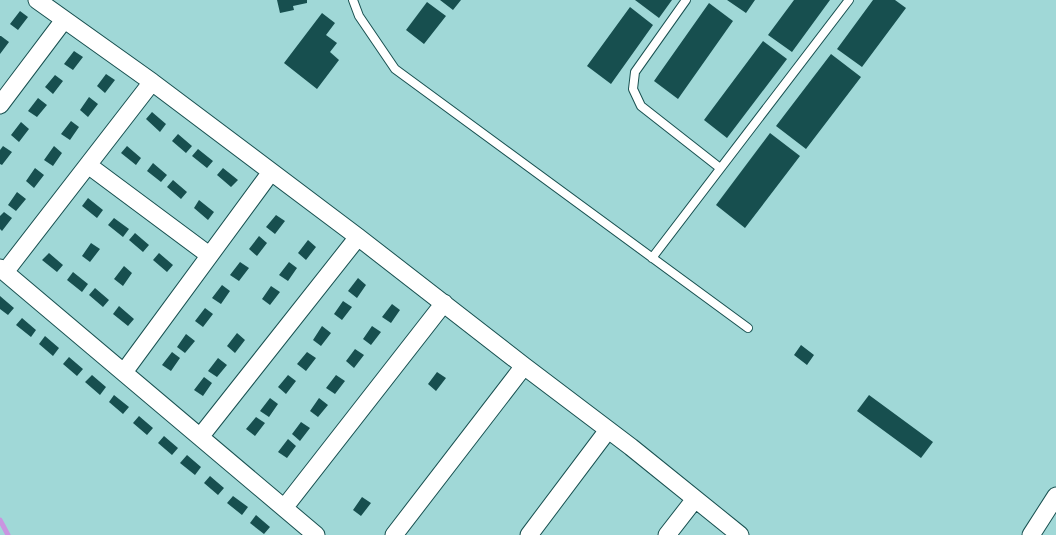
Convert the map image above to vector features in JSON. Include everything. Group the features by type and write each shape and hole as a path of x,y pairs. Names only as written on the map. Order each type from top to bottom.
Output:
{"street":[{"path":"37,0 152,82 358,237 608,430 740,535"},
{"path":"0,105 64,20"},
{"path":"152,82 88,165 3,270 316,535"},
{"path":"88,165 210,255"},
{"path":"124,372 271,172"},
{"path":"200,437 358,237"},
{"path":"284,508 444,303"},
{"path":"394,535 524,366"},
{"path":"529,535 608,430"},
{"path":"1031,535 1056,496"},
{"path":"667,535 695,499"}],"lane":[{"path":"353,0 359,16 395,69 748,328"},
{"path":"686,0 635,72 633,89 641,106 720,168"},
{"path":"652,258 849,0"}],"building":[{"path":"277,0 307,0 307,3 293,6 294,10 280,13"},
{"path":"440,0 461,0 453,10"},
{"path":"635,0 672,0 659,18"},
{"path":"727,0 755,0 746,13"},
{"path":"794,0 830,0 792,52 768,35"},
{"path":"873,0 895,0 906,8 862,67 837,49"},
{"path":"427,2 446,16 424,44 406,30"},
{"path":"709,3 733,21 678,99 654,81"},
{"path":"630,7 653,25 611,84 587,66"},
{"path":"20,11 28,17 18,30 10,24"},
{"path":"322,13 335,23 326,35 337,43 330,52 339,60 317,89 284,63"},
{"path":"0,36 9,42 0,54"},
{"path":"763,41 787,59 727,138 704,120"},
{"path":"74,51 83,57 73,70 64,64"},
{"path":"831,54 861,77 806,149 776,126"},
{"path":"106,74 115,80 105,93 97,86"},
{"path":"55,75 63,81 53,94 45,87"},
{"path":"89,97 98,104 88,117 80,110"},
{"path":"38,98 47,105 37,117 28,111"},
{"path":"152,112 166,124 160,132 146,119"},
{"path":"71,121 79,127 70,140 61,134"},
{"path":"21,122 29,129 19,142 11,135"},
{"path":"770,133 800,156 745,228 716,205"},
{"path":"178,134 192,146 186,153 172,141"},
{"path":"3,146 12,152 2,165 0,164 0,150"},
{"path":"54,146 62,153 53,166 44,160"},
{"path":"127,146 141,158 136,165 121,153"},
{"path":"198,149 213,161 207,168 192,156"},
{"path":"153,163 167,175 161,182 147,171"},
{"path":"35,168 44,175 34,188 26,181"},
{"path":"223,168 238,180 231,187 217,175"},
{"path":"173,180 187,192 181,199 167,187"},
{"path":"17,192 26,199 16,211 8,205"},
{"path":"88,198 103,210 97,218 82,206"},
{"path":"199,200 214,212 208,220 194,208"},
{"path":"4,212 12,218 2,231 0,229 0,216"},
{"path":"276,215 285,221 275,234 266,227"},
{"path":"114,218 129,229 123,237 108,225"},
{"path":"135,233 149,245 143,252 129,240"},
{"path":"259,236 267,243 257,256 249,249"},
{"path":"308,240 316,247 306,260 298,253"},
{"path":"91,243 100,249 90,262 82,256"},
{"path":"49,253 63,265 57,272 42,260"},
{"path":"159,253 173,265 167,272 153,260"},
{"path":"240,262 249,268 239,281 230,275"},
{"path":"289,262 297,268 288,281 279,275"},
{"path":"124,266 132,273 123,286 114,279"},
{"path":"73,272 88,284 82,292 67,280"},
{"path":"358,278 366,285 357,298 348,291"},
{"path":"222,285 230,291 221,304 212,298"},
{"path":"271,286 280,292 270,305 262,299"},
{"path":"95,288 109,300 103,307 89,295"},
{"path":"0,296 14,308 8,315 0,309"},
{"path":"343,301 352,307 342,320 334,314"},
{"path":"392,304 400,310 391,323 382,317"},
{"path":"119,306 134,319 128,326 113,314"},
{"path":"205,308 213,314 203,327 195,321"},
{"path":"22,318 36,330 31,337 16,325"},
{"path":"322,326 331,333 321,346 313,340"},
{"path":"372,326 381,332 371,345 363,339"},
{"path":"237,333 245,340 235,353 227,346"},
{"path":"186,334 195,341 185,353 177,347"},
{"path":"45,336 59,348 53,356 39,344"},
{"path":"801,345 814,355 807,365 794,355"},
{"path":"355,349 364,355 354,368 346,361"},
{"path":"172,352 180,358 171,371 162,365"},
{"path":"307,352 316,358 306,371 297,364"},
{"path":"69,357 83,369 77,376 63,364"},
{"path":"218,358 227,365 217,377 208,371"},
{"path":"437,372 446,378 436,391 428,384"},
{"path":"92,375 106,387 100,395 85,382"},
{"path":"288,375 296,381 286,394 278,387"},
{"path":"336,375 345,381 335,394 326,388"},
{"path":"204,377 212,383 203,396 194,390"},
{"path":"114,395 129,407 123,414 109,402"},
{"path":"869,395 933,442 921,458 857,411"},
{"path":"270,398 278,404 269,417 260,411"},
{"path":"319,398 328,405 318,417 310,411"},
{"path":"139,416 153,428 147,435 133,423"},
{"path":"256,417 265,423 255,436 246,429"},
{"path":"301,422 310,428 300,441 292,434"},
{"path":"164,436 178,448 172,455 158,443"},
{"path":"288,439 296,446 287,458 278,452"},
{"path":"187,455 201,467 195,475 180,463"},
{"path":"210,476 224,488 218,495 204,483"},
{"path":"233,496 248,507 242,515 227,503"},
{"path":"362,497 371,503 361,516 353,510"},
{"path":"256,515 270,527 264,534 250,523"}],"waterway":[{"path":"0,520 8,535"}]}
